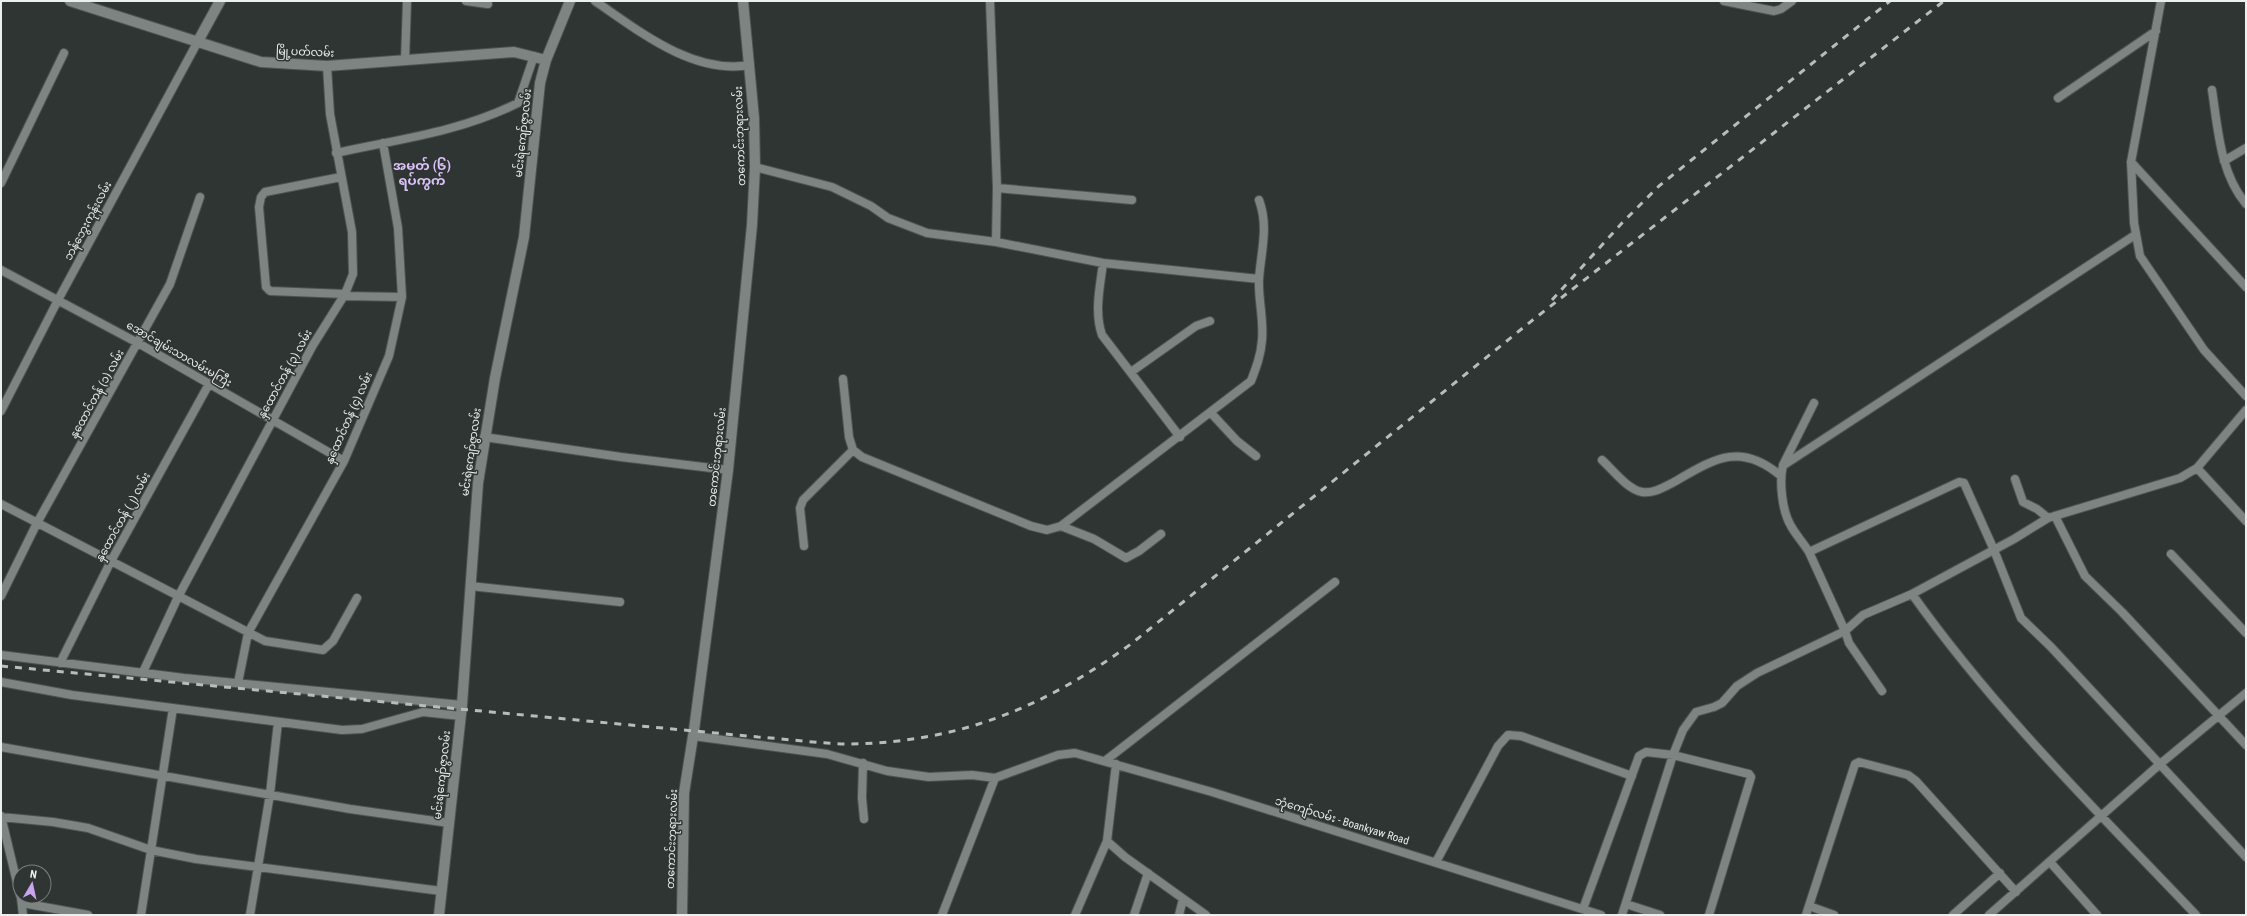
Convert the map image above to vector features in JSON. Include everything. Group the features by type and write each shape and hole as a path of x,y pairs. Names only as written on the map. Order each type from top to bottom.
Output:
{"street":[{"name":"မြို့ပတ်လမ်း","path":"70,1 197,43 261,62 327,66 514,52 546,60"},
{"path":"197,43 220,1"},
{"path":"405,61 408,1"},
{"path":"466,1 488,4"},
{"name":"မင်းရဲကျော်ဇွာလမ်း","path":"439,915 461,716 470,586 484,437 524,237 540,84 546,60 570,1"},
{"path":"595,1 660,44 708,65 741,67 750,65"},
{"name":"တကောင်းဘုရားလမ်း","path":"682,915 684,793 693,736 728,470 752,225 755,167 750,65 743,1"},
{"path":"990,1 997,188 996,242"},
{"path":"1724,1 1774,11 1781,9 1792,1"},
{"path":"2161,1 2131,162 2135,235 2140,256 2204,350 2246,396"},
{"path":"2058,98 2156,31"},
{"name":"ဘန်ဘွေးကုန်းလမ်း","path":"1,412 58,300 197,43"},
{"path":"1,183 64,52"},
{"path":"336,152 449,130 488,118 518,103 534,56"},
{"name":"နှထောင်တန် (၃) လမ်း","path":"143,672 178,597 324,326 344,295 352,274 352,232 330,114 327,66"},
{"path":"2212,90 2224,161 2238,195 2246,204"},
{"name":"နှထောင်တန် (၄) လမ်း","path":"238,683 248,633 344,461 389,356 402,297 398,228 383,143"},
{"path":"2224,161 2246,148"},
{"path":"2131,162 2246,287"},
{"path":"755,167 832,187 871,206 888,218 927,233 996,242 1103,263 1259,279"},
{"path":"341,177 265,192 260,197 259,207 266,287 270,291 402,297"},
{"path":"997,188 1132,200"},
{"name":"နှထောင်တန် (၁) လမ်း","path":"1,596 37,523 170,284 200,198"},
{"path":"843,379 848,432 852,450 872,463 1031,526 1047,530 1061,526 1251,381 1258,363 1262,339 1259,279 1264,251 1265,222 1259,200"},
{"path":"1783,465 2135,235"},
{"path":"1103,263 1098,323 1102,335 1180,436"},
{"name":"အောင်ချမ်းသာလမ်းမကြီး","path":"1,270 138,343 344,461"},
{"path":"1130,372 1196,326 1210,321"},
{"name":"နှထောင်တန် (၂) လမ်း","path":"60,663 111,561 209,384"},
{"path":"1814,402 1783,465 1781,476 1783,495 1791,526 1809,552 1845,630 1849,643 1882,691"},
{"path":"1622,915 1673,755 1683,730 1696,712 1722,703 1737,686 1757,673 1845,630 1863,615 1912,594 2052,517 2180,478 2197,468 2246,410"},
{"path":"1211,413 1237,441 1256,456"},
{"path":"484,437 728,470"},
{"path":"804,546 800,508 803,500 852,450"},
{"path":"1602,460 1634,489 1642,492 1650,492 1664,488 1721,457 1746,457 1767,464 1781,476"},
{"path":"2197,468 2246,521"},
{"path":"2015,479 2023,502 2052,517 2085,576 2122,612 2246,745"},
{"path":"1809,552 1959,482 1964,483 1967,486 2022,618 2246,857"},
{"path":"1,504 265,641 323,650 333,641 357,598"},
{"path":"1061,526 1094,539 1126,558 1139,551 1161,534"},
{"path":"2171,554 2246,633"},
{"path":"1105,761 1335,582"},
{"path":"470,586 620,602"},
{"path":"1912,594 1944,640 1990,697 2196,915"},
{"path":"1,655 238,683 462,705"},
{"path":"1,682 72,694 342,730 362,729 423,712 461,716"},
{"path":"1989,915 2160,764 2246,693"},
{"path":"141,915 173,708"},
{"path":"250,915 270,794 278,722"},
{"path":"1436,862 1498,746 1508,735 1521,736 1632,776"},
{"path":"693,736 792,748 863,763 909,775 929,777 972,775 995,778 942,915"},
{"path":"1,747 350,809 449,823"},
{"path":"1583,909 1639,756 1643,752 1673,755 1749,774 1751,777 1709,915"},
{"name":"ဘုံကျော်လမ်း - Boankyaw Road","path":"995,778 1058,755 1075,753 1116,764 1436,862 1600,915"},
{"path":"863,763 862,798 864,819"},
{"path":"1806,915 1857,763 1908,775 1916,780 2016,892"},
{"path":"1075,915 1107,841 1116,764"},
{"path":"13,864 1,817 53,822 88,828 151,850 258,868 441,891"},
{"path":"1107,841 1206,915"},
{"path":"2050,862 2097,915"},
{"path":"1134,915 1148,873"},
{"path":"1953,915 2000,873"},
{"path":"1179,915 1183,899"},
{"path":"22,904 23,915"},
{"path":"45,904 88,915"},
{"path":"1626,904 1660,915"},
{"path":"1809,906 1834,915"}],"railway":[{"path":"1552,300 1622,223 1659,186 1890,1"},
{"path":"1,666 840,744 891,742 929,736 965,728 1000,717 1033,703 1066,686 1131,644 1534,319 1944,1"}],"district":[{"name":"အမှတ် (၆) ရပ်ကွက်","path":"422,172"}]}
